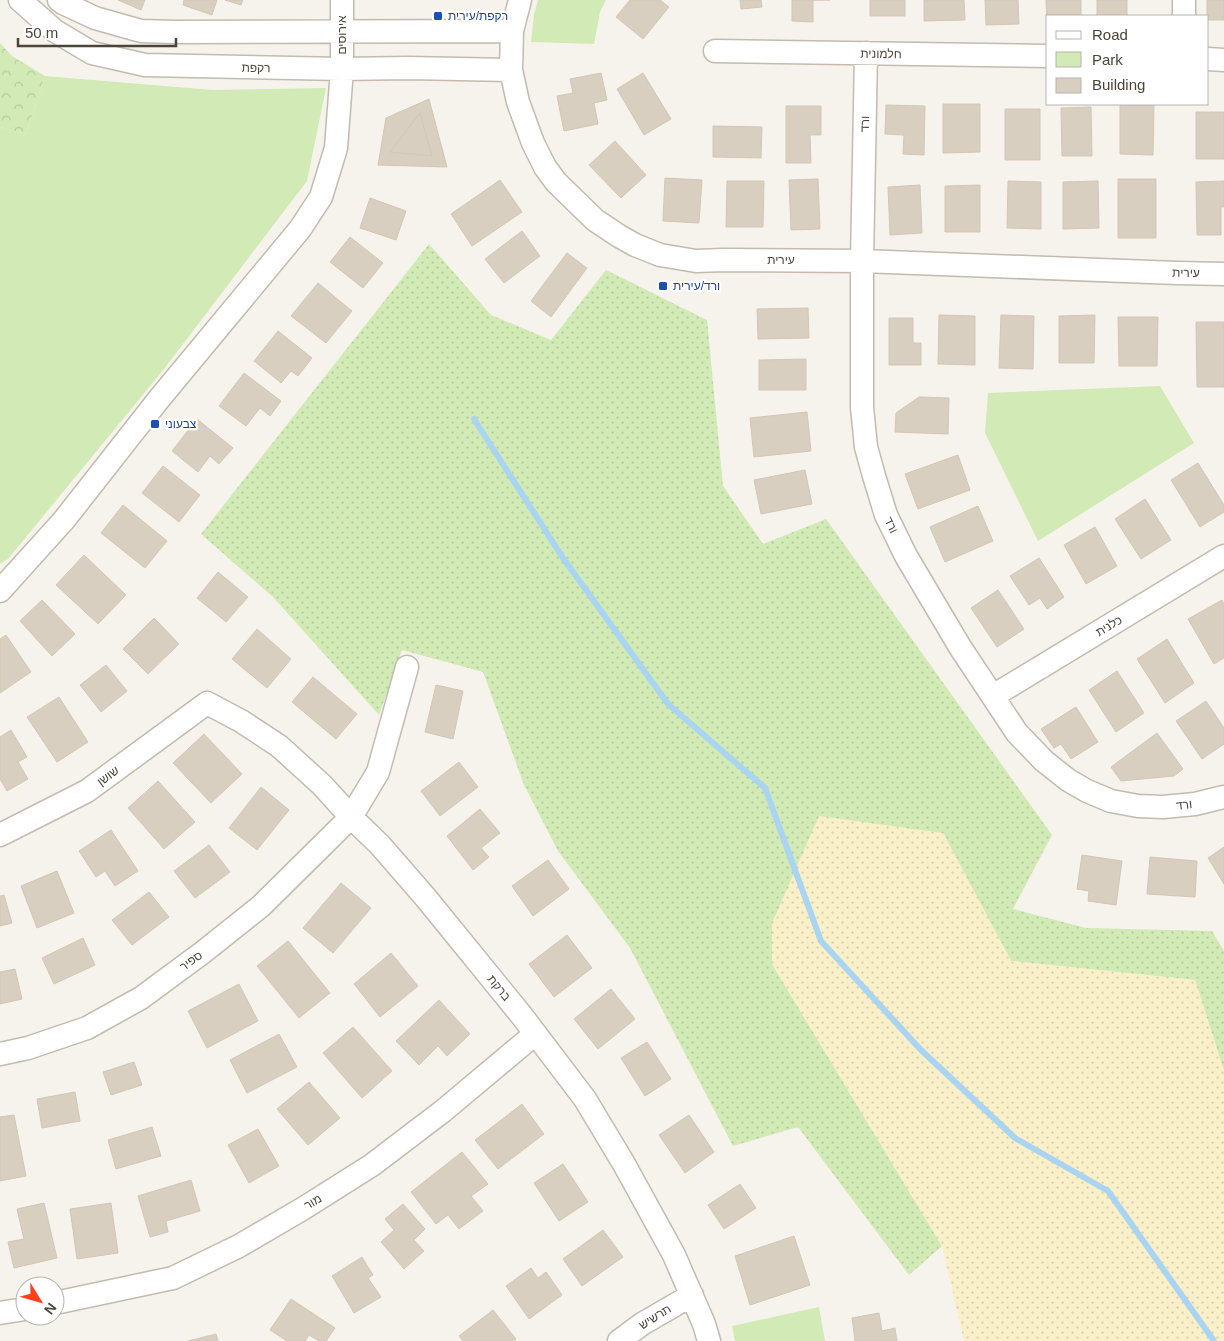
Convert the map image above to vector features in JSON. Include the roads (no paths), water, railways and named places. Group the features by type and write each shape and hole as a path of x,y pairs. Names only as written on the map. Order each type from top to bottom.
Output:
{"street":[{"name":"רקפת","path":"20,0 55,31 92,53 145,65 511,70"},
{"path":"59,0 96,18 140,31 512,31"},
{"name":"אירוסים","path":"342,0 342,69"},
{"name":"עירית","path":"520,0 512,31 511,70 525,124 545,167 556,182 595,220 635,245 660,255 696,261 862,261 1224,274"},
{"path":"1184,0 1184,15"},
{"name":"חלמונית","path":"715,51 1046,56"},
{"name":"ורד","path":"866,53 862,261 862,407 866,447 886,515 906,556 960,647 1016,733 1068,780 1087,791 1111,801 1138,806 1163,807 1195,804 1224,797"},
{"path":"1209,59 1224,60"},
{"path":"0,591 64,520 300,229 321,197 336,148 342,69"},
{"name":"כלנית","path":"993,696 1224,556"},
{"name":"ספיר","path":"0,1054 28,1048 87,1028 140,998 202,953 261,906 351,817 378,772 407,666"},
{"name":"ברקת","path":"207,703 241,721 279,746 322,785 351,817 380,844 426,898 535,1034 585,1099 624,1164 674,1255 704,1324 709,1341"},
{"name":"שושן","path":"0,835 87,791 207,703"},
{"name":"מור","path":"65,1301 173,1278 239,1246 372,1165 443,1111 535,1034"},
{"name":"תרשיש","path":"619,1341 642,1324 692,1295"},
{"path":"0,1313 15,1311"}],"waterway":[{"path":"474,419 563,558 668,704 765,788 821,941 921,1050 1015,1138 1108,1191 1214,1341"}],"place":[{"name":"רקפת/עירית","path":"438,16"},
{"name":"ורד/עירית","path":"663,286"},
{"name":"צבעוני","path":"155,424"}]}
